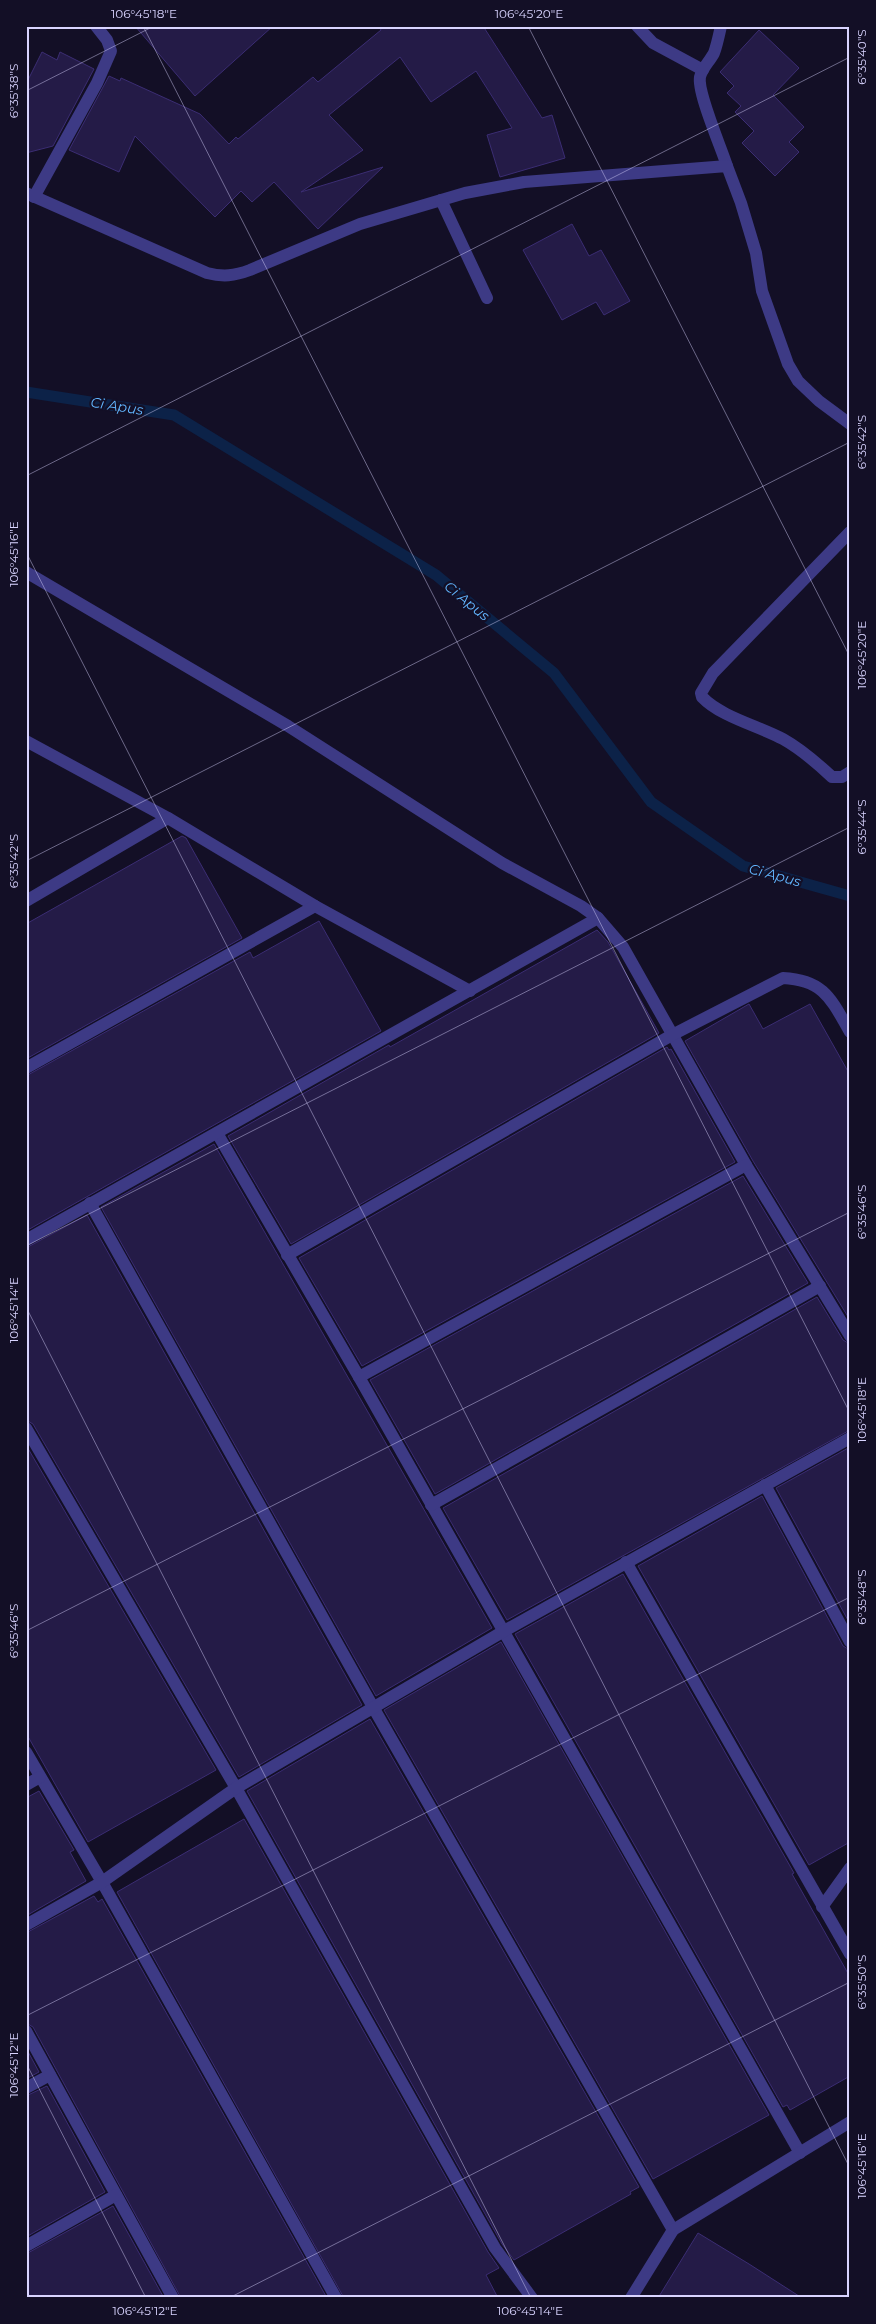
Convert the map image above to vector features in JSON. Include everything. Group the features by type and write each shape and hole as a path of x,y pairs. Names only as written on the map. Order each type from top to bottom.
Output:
{"street":[{"path":"96,26 107,40 111,51 97,83 30,195 207,273 223,277 235,276 360,224 465,193 524,182 727,166"},
{"path":"637,26 653,43 703,70"},
{"path":"721,26 714,52 703,70 700,84 702,98 741,203 756,253 762,291 788,364 798,380 819,401 850,424"},
{"path":"441,200 487,298"},
{"path":"850,532 713,673 702,693 702,697 708,702 784,739 832,776 842,777 850,772"},
{"path":"26,572 288,726 446,829 581,906 598,918 623,947 746,1165 850,1336"},
{"path":"26,741 168,818 315,906 470,991"},
{"path":"26,901 168,818"},
{"path":"26,1068 315,906"},
{"path":"26,1240 598,918"},
{"path":"287,1255 672,1035 783,978 802,979 821,989 835,1006 850,1032"},
{"path":"217,1133 359,1377 800,2153"},
{"path":"359,1377 746,1165"},
{"path":"90,1203 373,1707 673,2230"},
{"path":"431,1505 820,1286"},
{"path":"26,1428 236,1788 495,2248 532,2298"},
{"path":"26,1925 102,1882 236,1788 373,1707 626,1562 850,1438"},
{"path":"765,1485 850,1642"},
{"path":"626,1562 850,1954"},
{"path":"26,1752 102,1882 336,2298"},
{"path":"26,1785 40,1777"},
{"path":"822,1907 850,1868"},
{"path":"26,2031 173,2298"},
{"path":"26,2088 50,2076"},
{"path":"631,2298 673,2230 850,2122"},
{"path":"26,2246 116,2195"}],"building":[{"path":"135,26 273,26 195,96"},
{"path":"379,26 483,26 542,118 552,115 565,158 500,177 487,135 512,128 476,71 431,102 400,57 329,115 363,150 301,192 383,167 318,229 274,182 252,202 241,191 215,217 135,136 119,172 69,150 109,76 120,81 121,78 200,114 229,144 236,137 238,139 313,77 318,82 381,30"},
{"path":"759,30 799,68 773,95 804,127 789,142 799,152 775,176 742,143 754,131 735,112 741,106 727,93 734,86 720,72"},
{"path":"42,52 57,60 60,52 94,69 53,146 26,153 26,84"},
{"path":"572,224 589,256 601,250 630,301 604,315 596,302 562,320 523,250"},
{"path":"182,836 186,838 242,938 26,1059 26,924"},
{"path":"319,921 381,1031 26,1231 26,1076 250,952 253,958"},
{"path":"597,930 608,942 659,1033 291,1244 228,1136"},
{"path":"749,1004 763,1029 810,1004 850,1075 850,1320 753,1161 685,1041"},
{"path":"667,1047 669,1050 671,1049 735,1162 362,1366 299,1258"},
{"path":"214,1144 492,1628 376,1696 101,1207"},
{"path":"743,1176 808,1283 435,1494 370,1380"},
{"path":"87,1215 362,1705 239,1777 33,1424 26,1420 26,1248"},
{"path":"817,1297 843,1340 850,1344 850,1430 507,1620 443,1508"},
{"path":"26,1445 216,1770 88,1842 26,1733"},
{"path":"850,1447 850,1624 776,1488"},
{"path":"762,1496 843,1646 850,1650 850,1842 809,1865 638,1566"},
{"path":"623,1574 794,1873 792,1874 850,1977 850,2076 790,2110 787,2105 783,2107 515,1634"},
{"path":"501,1642 769,2115 653,2179 384,1710"},
{"path":"370,1719 639,2187 630,2192 631,2194 514,2260 502,2244 247,1791"},
{"path":"39,1791 74,1850 70,1852 86,1881 26,1916 26,1798"},
{"path":"244,1819 488,2252 499,2268 486,2275 498,2298 344,2298 117,1892"},
{"path":"94,1896 98,1902 102,1899 327,2298 181,2298 33,2027 26,2023 26,1933"},
{"path":"26,2048 39,2072 26,2079"},
{"path":"47,2086 105,2192 26,2237 26,2096"},
{"path":"113,2206 164,2298 26,2298 26,2254"},
{"path":"698,2233 749,2264 802,2298 658,2298"}],"waterway":[{"name":"Ci Apus","path":"26,392 174,415 436,575 554,673 651,802 743,866 850,896"}]}
